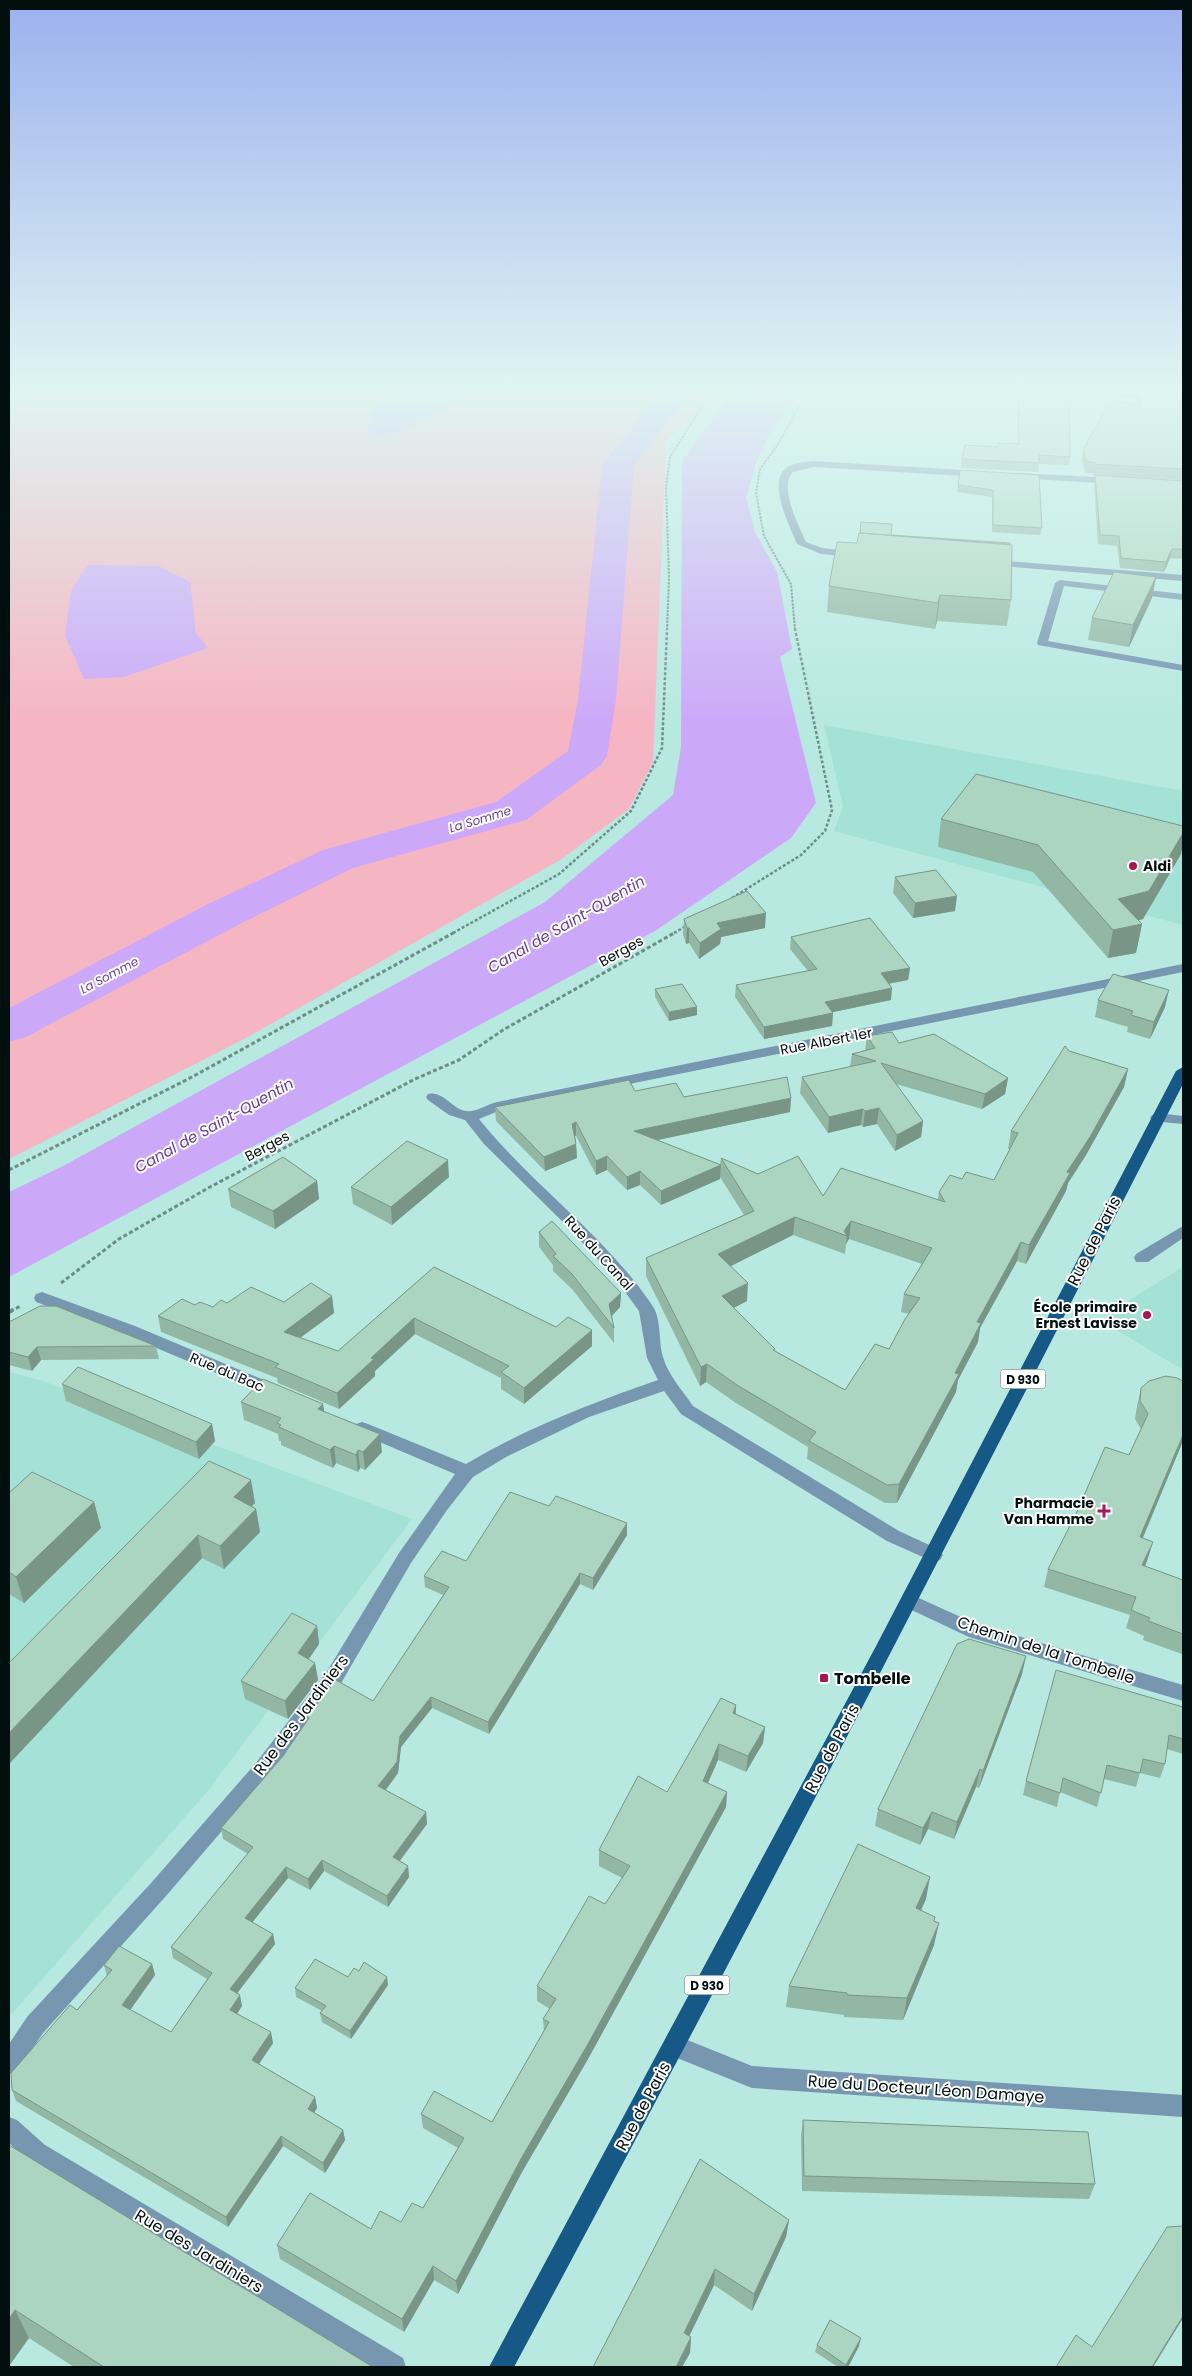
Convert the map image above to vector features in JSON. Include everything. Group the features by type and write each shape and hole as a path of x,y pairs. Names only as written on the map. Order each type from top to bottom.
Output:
{"main road":[{"name":"Rue de Paris","path":"501,2367 675,2046 910,1601 1157,1118 1183,1071"}],"street":[{"path":"785,498 802,544 821,551 869,555"},
{"path":"987,563 1183,578"},
{"path":"1183,597 1060,582 1042,643 1183,668"},
{"name":"Rue Albert 1er","path":"470,1117 497,1106 1183,968"},
{"name":"Rue du Canal","path":"433,1097 454,1112 470,1117 489,1141 571,1221 621,1274 647,1310 654,1358 668,1383 687,1410 893,1536 934,1555"},
{"path":"1157,1118 1183,1120"},
{"path":"1142,1258 1183,1231"},
{"name":"Rue du Bac","path":"42,1298 129,1330 294,1399"},
{"name":"Rue des Jardiniers","path":"9,2063 35,2025 159,1889 262,1770 333,1679 405,1558 441,1505 467,1472 500,1452 583,1413 668,1383"},
{"path":"348,1422 467,1472"},
{"name":"Chemin de la Tombelle","path":"910,1601 969,1629 1183,1693"},
{"name":"Rue du Docteur Léon Damaye","path":"675,2046 752,2077 1183,2106"},
{"name":"Rue des Jardiniers","path":"9,2128 37,2154 394,2367"}],"path":[{"path":"9,1170 192,1077 559,874 631,811 662,748 669,578 666,498"},
{"path":"728,901 801,856 825,831 832,810 832,797 814,728 796,638 791,584 764,536 757,498"},
{"name":"Berges","path":"9,1312 42,1298 119,1239 210,1187 415,1079 459,1060 503,1030 687,926"}],"shaded area":[{"path":"9,498 664,498 653,762 629,809 560,860 246,1038 9,1159"},
{"path":"824,725 1183,791 1183,925 834,831 843,806"},
{"name":"École primaire Ernest Lavisse","path":"1183,1267 1183,1370 1105,1323 1118,1307"},
{"path":"9,1372 43,1381 412,1519 207,1792 9,2017"}],"water":[{"name":"Canal de Saint-Quentin","path":"682,498 746,498 755,532 777,572 792,649 780,657 816,803 791,838 655,931 9,1277 9,1192 63,1166 545,902 673,795 681,747"},
{"path":"88,565 159,566 190,582 196,633 208,648 124,677 84,679 65,636 71,591"}],"building":[{"path":"993,498 1040,498 1042,528 993,525"},
{"path":"1097,498 1183,498 1183,549 1172,549 1166,562 1121,558 1119,536 1100,535"},
{"path":"861,522 892,524 891,535 1010,544 860,533"},
{"path":"859,533 1012,545 1011,600 940,595 938,603 829,586 837,542 857,543"},
{"path":"1114,572 1156,577 1133,625 1092,618"},
{"path":"976,774 1183,826 1183,833 1149,891 1118,899 1142,924 1113,930 1038,845 941,819"},
{"path":"936,870 957,896 915,903 895,877"},
{"path":"747,891 766,913 717,923 721,929 700,943 689,928 687,928 684,919"},
{"path":"870,918 910,968 881,973 892,988 825,1002 833,1013 764,1027 736,985 817,969 791,937"},
{"path":"1113,974 1169,990 1154,1022 1131,1015 1133,1011 1098,1000"},
{"path":"682,984 697,1007 669,1012 655,989"},
{"path":"892,1032 899,1043 934,1034 1008,1078 985,1094 881,1063 923,1121 897,1135 879,1108 865,1111 863,1109 829,1117 802,1077 876,1061 852,1054 875,1048 867,1036"},
{"path":"1065,1046 1069,1051 1128,1069 1090,1137 1067,1172 1070,1173 1029,1245 1021,1242 977,1322 981,1323 955,1373 959,1374 899,1484 887,1485 809,1441 816,1432 737,1385 707,1364 701,1367 646,1258 754,1211 721,1158 758,1174 798,1156 823,1196 841,1168 945,1202 939,1192 950,1175 962,1179 966,1172 994,1180 1018,1133 1011,1131","holes":["795,1217 847,1236 844,1231 851,1221 932,1248 904,1294 920,1298 905,1319 889,1349 875,1344 845,1390 773,1350 775,1349 722,1296 748,1283 718,1254"]},
{"path":"787,1077 791,1098 634,1131 721,1165 661,1191 640,1171 627,1177 607,1156 596,1161 576,1122 572,1124 576,1144 544,1157 495,1107 629,1080 635,1091 676,1083 684,1097"},
{"path":"407,1141 448,1160 391,1207 351,1187"},
{"path":"283,1157 317,1181 273,1211 228,1189"},
{"path":"552,1221 621,1293 609,1304 614,1328 572,1274 553,1256 556,1254 539,1232"},
{"path":"434,1267 556,1327 568,1317 592,1330 524,1388 501,1372 509,1366 414,1318 337,1393 275,1367 279,1364 158,1316 182,1299 195,1305 200,1302 213,1307 221,1300 227,1303 251,1287 284,1302 311,1283 332,1296 284,1332 338,1351"},
{"path":"40,1306 56,1306 156,1346 37,1347 28,1357 9,1352 9,1322"},
{"path":"78,1367 212,1424 196,1442 62,1384"},
{"path":"1166,1376 1183,1381 1183,1435 1140,1537 1153,1542 1142,1565 1183,1580 1183,1634 1148,1621 1150,1618 1131,1610 1136,1597 1048,1569 1076,1514 1105,1447 1129,1455 1148,1414 1140,1401 1141,1388 1149,1381"},
{"path":"263,1379 323,1404 318,1409 380,1434 363,1452 358,1450 356,1455 334,1446 330,1450 279,1427 281,1425 277,1423 281,1418 241,1402"},
{"path":"209,1461 251,1480 234,1497 256,1509 220,1546 198,1535 9,1733 9,1663"},
{"path":"32,1472 94,1502 16,1577 9,1572 9,1493"},
{"path":"510,1492 549,1506 556,1496 627,1523 593,1578 580,1573 488,1722 431,1697 400,1736 397,1762 378,1786 426,1812 393,1857 408,1866 387,1896 322,1860 308,1879 286,1867 245,1918 273,1934 230,1989 240,1995 230,2010 271,2032 252,2060 315,2097 308,2109 343,2130 323,2163 281,2136 226,2217 12,2090 11,2073 70,2005 77,2010 112,1970 104,1965 119,1946 152,1964 122,2005 171,2032 212,1973 171,1947 253,1847 221,1828 283,1756 309,1718 307,1717 336,1680 373,1701 449,1587 424,1576 442,1551 466,1561"},
{"path":"292,1613 317,1626 298,1653 315,1663 285,1701 241,1681"},
{"path":"969,1639 1026,1656 983,1771 980,1769 957,1822 932,1812 923,1828 878,1809 957,1644"},
{"path":"1056,1670 1183,1707 1183,1739 1169,1735 1165,1764 1143,1759 1140,1773 1107,1765 1101,1793 1063,1778 1060,1793 1026,1781"},
{"path":"721,1698 736,1705 733,1713 765,1727 748,1756 719,1744 703,1781 727,1792 588,2044 522,2157 456,2281 433,2266 402,2319 277,2245 310,2193 371,2229 380,2211 401,2222 412,2203 423,2208 464,2138 421,2114 434,2091 492,2122 549,2022 543,2019 556,1999 537,1986 589,1896 605,1904 630,1866 599,1850 638,1776 667,1792"},
{"path":"858,1844 930,1877 916,1908 935,1917 934,1921 939,1923 907,1998 847,1995 847,1993 789,1986"},
{"path":"315,1959 348,1977 354,1968 359,1971 364,1962 387,1977 350,2031 320,2013 326,2006 295,1988"},
{"path":"803,2120 1088,2132 1095,2184 804,2176"},
{"path":"9,2145 373,2367 104,2367 15,2310 9,2319"},
{"path":"700,2159 789,2220 754,2294 715,2269 684,2333 691,2337 676,2367 593,2367"},
{"path":"1183,2226 1183,2316 1152,2367 1056,2367 1076,2335 1092,2347 1167,2227"},
{"path":"830,2320 861,2338 846,2365 817,2345"}],"waterway":[{"name":"La Somme","path":"9,1027 224,914 338,859 511,811 587,756 597,700 615,498"}],"place":[{"name":"Aldi","path":"1133,866"},
{"name":"École primaire Ernest Lavisse","path":"1147,1315"},
{"name":"Pharmacie Van Hamme","path":"1104,1511"},
{"name":"Tombelle","path":"824,1678"}]}
